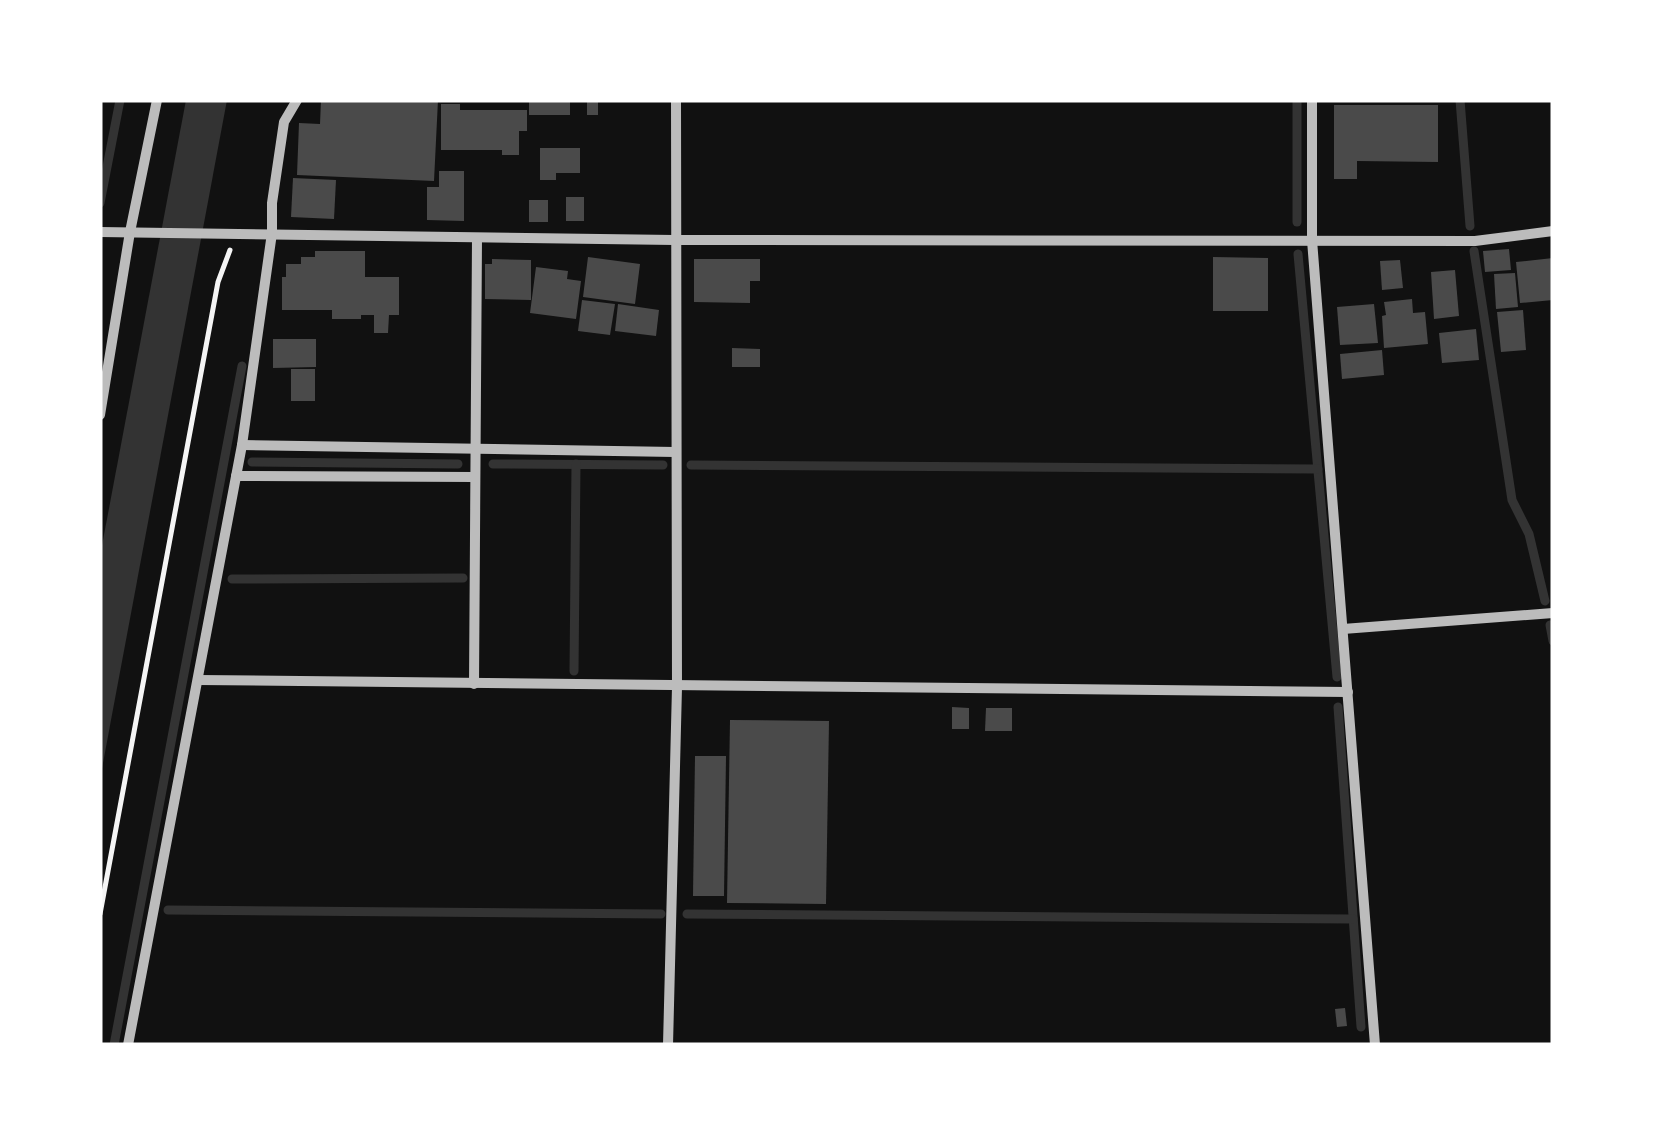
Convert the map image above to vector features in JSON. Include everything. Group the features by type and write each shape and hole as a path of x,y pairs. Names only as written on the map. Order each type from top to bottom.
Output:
{"street":[{"path":"100,415 157,100"},
{"path":"128,1045 242,445 284,122 297,100"},
{"path":"668,1045 677,687 676,100"},
{"path":"1312,100 1312,240 1375,1045"},
{"path":"100,232 674,240 1475,241 1553,232"},
{"path":"474,684 477,238"},
{"path":"242,445 675,452"},
{"path":"236,476 475,476"},
{"path":"1343,630 1553,613"},
{"path":"198,680 1348,692"}],"path":[{"path":"100,914 218,282 231,233"}],"shaded area":[{"path":"186,100 227,100 100,779 100,556"}],"building":[{"path":"321,100 438,100 434,181 297,175 299,123 320,124"},
{"path":"529,100 570,100 570,115 529,115"},
{"path":"587,100 598,100 598,115 587,115"},
{"path":"441,104 460,104 460,110 527,110 527,131 519,131 519,155 502,155 502,150 441,150"},
{"path":"1334,105 1438,105 1438,162 1357,161 1357,179 1334,179"},
{"path":"540,148 580,148 580,173 556,173 556,180 540,180"},
{"path":"439,171 464,171 464,221 427,220 427,187 439,187"},
{"path":"293,178 336,180 334,219 291,217"},
{"path":"566,197 584,197 584,221 566,221"},
{"path":"529,200 548,200 548,222 529,222"},
{"path":"1509,249 1511,270 1485,272 1483,251"},
{"path":"315,251 365,251 365,277 399,277 399,315 389,315 388,333 374,333 374,315 332,319 332,310 282,310 286,264 301,264 301,257 315,257"},
{"path":"588,257 640,264 635,304 583,297"},
{"path":"1213,257 1268,258 1268,311 1213,311"},
{"path":"1553,258 1553,300 1520,303 1516,262"},
{"path":"492,259 531,260 531,300 485,299 485,264 492,264"},
{"path":"694,259 760,259 760,281 750,281 750,303 694,302"},
{"path":"1400,260 1403,288 1382,290 1380,261"},
{"path":"536,267 568,271 567,279 581,281 576,319 530,313"},
{"path":"1455,270 1459,316 1434,319 1431,272"},
{"path":"1515,273 1518,307 1496,309 1494,274"},
{"path":"1412,299 1413,313 1425,312 1428,344 1384,348 1384,302"},
{"path":"582,300 615,304 610,335 578,331"},
{"path":"618,304 659,310 656,336 615,331"},
{"path":"1374,304 1378,343 1340,345 1337,307"},
{"path":"1523,310 1526,350 1501,352 1497,312"},
{"path":"1476,329 1479,360 1442,363 1439,333"},
{"path":"273,339 316,339 316,367 273,368"},
{"path":"732,348 760,349 760,367 732,367"},
{"path":"1382,350 1384,375 1342,379 1340,354"},
{"path":"291,369 315,369 315,401 291,401"},
{"path":"952,707 969,708 969,729 952,729"},
{"path":"986,708 1012,708 1012,731 985,731"},
{"path":"730,720 829,721 826,904 727,903"},
{"path":"695,756 726,756 724,896 693,896"},
{"path":"1345,1008 1347,1026 1337,1027 1335,1009"}],"waterway":[{"path":"100,203 120,100"},
{"path":"1297,100 1297,222"},
{"path":"1460,100 1470,226"},
{"path":"1474,251 1512,500 1529,534 1545,601"},
{"path":"1298,254 1337,677"},
{"path":"114,1045 242,366"},
{"path":"252,462 458,464"},
{"path":"493,464 663,465"},
{"path":"574,671 576,464"},
{"path":"691,465 1318,469"},
{"path":"232,579 463,578"},
{"path":"1550,625 1553,641"},
{"path":"1338,707 1361,1027"},
{"path":"168,910 661,914"},
{"path":"687,914 1353,919"}]}
